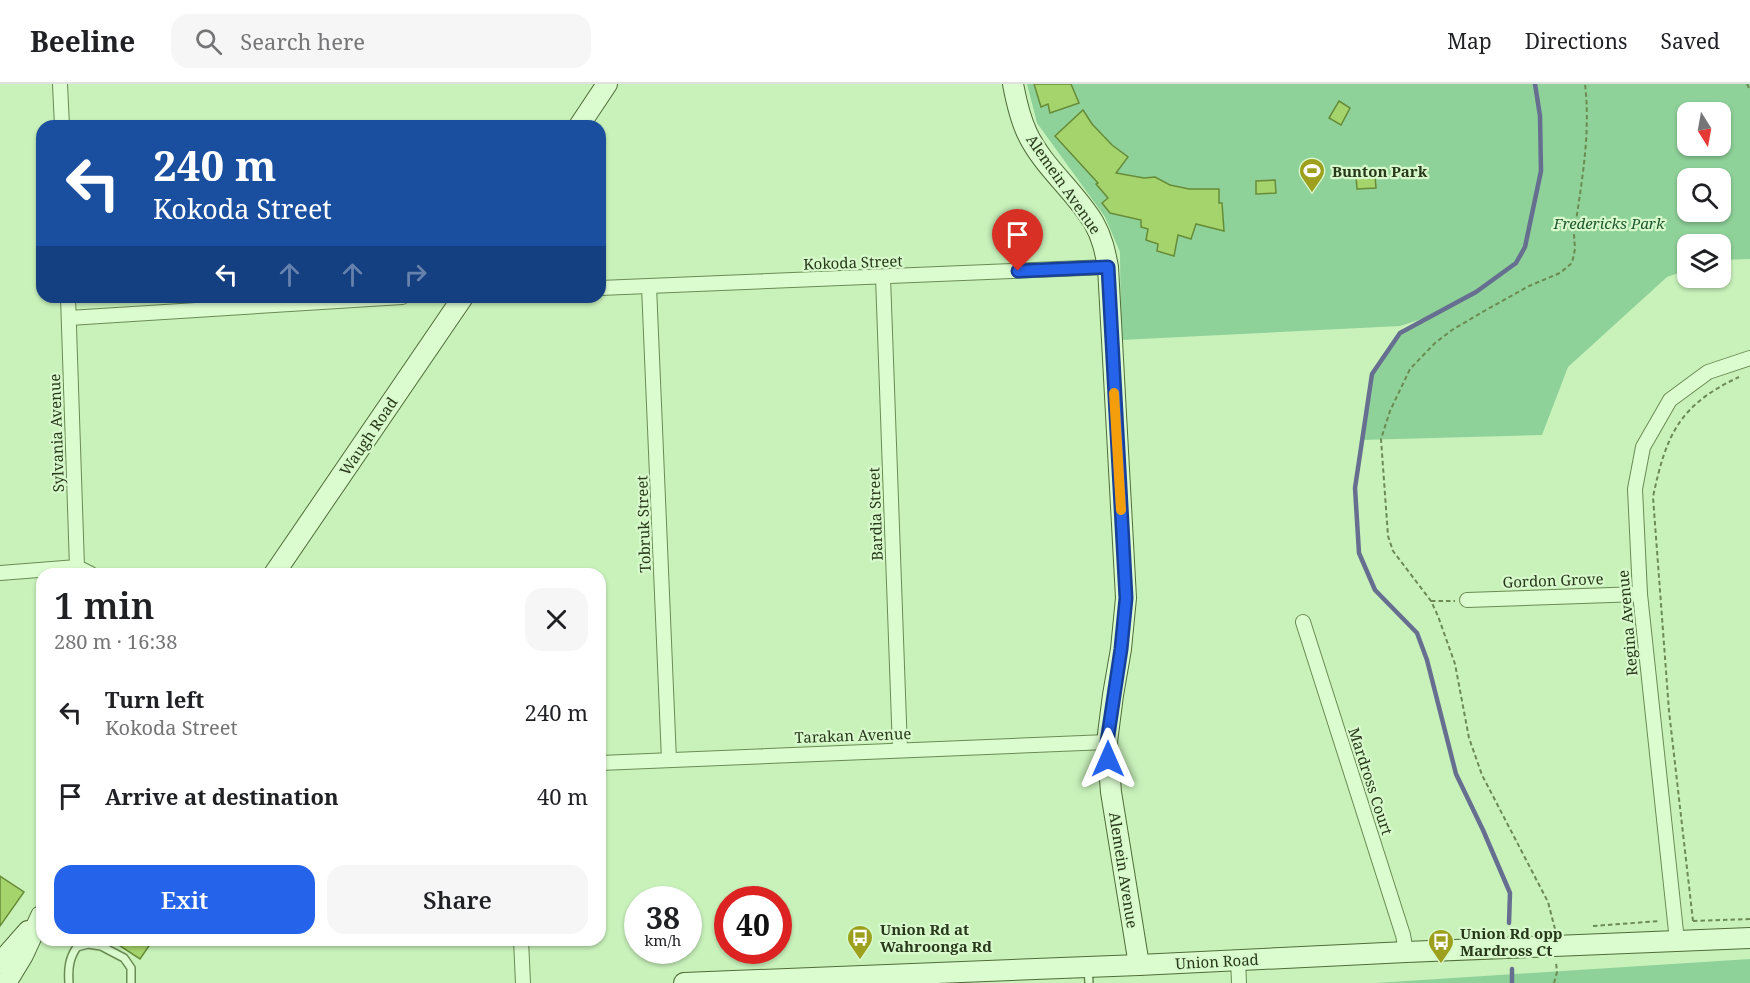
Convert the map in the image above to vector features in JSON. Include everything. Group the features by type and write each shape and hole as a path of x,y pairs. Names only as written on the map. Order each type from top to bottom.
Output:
{"main road":[{"path":"583,120 607,84"},
{"name":"Alemein Avenue","path":"1013,84 1028,134 1047,164 1093,221 1104,243 1108,267 1126,598 1107,742 1111,792 1139,965"},
{"name":"Waugh Road","path":"278,568 459,303"},
{"path":"0,963 36,923"},
{"path":"6,983 23,956 36,929"},
{"name":"Union Road","path":"684,983 1088,975 1139,965 1750,938"},
{"path":"21,983 20,970 23,956"}],"street":[{"path":"60,84 62,120"},
{"name":"Kokoda Street","path":"606,288 1108,267"},
{"name":"Bardia Street","path":"883,277 900,750"},
{"name":"Tobruk Street","path":"649,286 669,760"},
{"name":"Sylvania Avenue","path":"68,303 77,567"},
{"path":"69,318 307,303"},
{"name":"Regina Avenue","path":"1677,940 1640,594 1635,489 1643,447 1670,400 1708,372 1750,358"},
{"path":"64,568 77,567"},
{"path":"0,573 36,570"},
{"name":"Gordon Grove","path":"1467,600 1640,594"},
{"name":"Mardross Court","path":"1303,622 1403,935 1406,952"},
{"name":"Tarakan Avenue","path":"606,763 1107,742"},
{"path":"521,946 523,983"},
{"path":"1238,960 1239,983"}],"lane":[{"path":"69,983 68,971 77,946"},
{"path":"101,946 124,958 131,968 131,983"}],"path":[{"path":"1564,928 1554,928 1548,902 1482,775 1469,738 1455,664 1438,616 1431,602 1393,551 1388,536 1381,439 1390,411 1410,369 1435,343 1486,310 1529,286 1560,273 1572,263 1587,144 1588,114 1585,84"},
{"path":"1747,84 1750,90"},
{"path":"1739,377 1699,402 1672,431 1660,462 1653,497 1668,711 1691,921 1750,919"},
{"path":"1431,602 1467,600"},
{"path":"1584,927 1659,921"},
{"path":"1554,983 1557,972 1556,961"}],"green space":[{"name":"Bunton Park","path":"1027,84 1750,84 1750,259 1731,260 1731,234 1677,234 1677,274 1667,277 1568,367 1542,435 1360,440 1372,374 1400,333 1428,317 1400,326 1121,340 1120,252 1105,217 1037,123"},
{"path":"1750,959 1750,983 1376,983"}],"building":[{"path":"1034,84 1071,84 1079,103 1050,113 1048,104 1041,107"},
{"path":"1339,101 1350,108 1341,125 1329,118"},
{"path":"1083,110 1092,124 1112,145 1128,157 1116,173 1144,178 1155,177 1170,185 1189,189 1219,189 1224,231 1196,224 1191,239 1178,235 1174,256 1157,251 1158,244 1146,240 1148,229 1141,227 1141,220 1110,213 1102,203 1108,198 1096,184 1098,183 1055,136"},
{"path":"1375,176 1376,188 1357,189 1356,177"},
{"path":"1275,180 1276,193 1256,194 1256,181"},
{"path":"0,876 24,892 0,926"},
{"path":"120,946 149,946 140,959"}],"waterway":[{"path":"1509,923 1510,893 1456,774 1427,660 1417,633 1375,590 1359,553 1355,488 1372,374 1400,333 1476,292 1516,263 1525,247 1541,171 1540,116 1535,84"},
{"path":"1512,969 1512,983"}],"slow traffic":[{"path":"1114,393 1121,510"}],"place":[{"name":"Bunton Park","path":"1312,194"},
{"name":"Union Rd at Wahroonga Rd","path":"860,961"},
{"name":"Union Rd opp Mardross Ct","path":"1441,965"}],"route":[{"path":"1018,271 1108,267 1126,598 1107,742 1108,759"}],"park label":[{"name":"Fredericks Park","path":"1609,223"}]}
